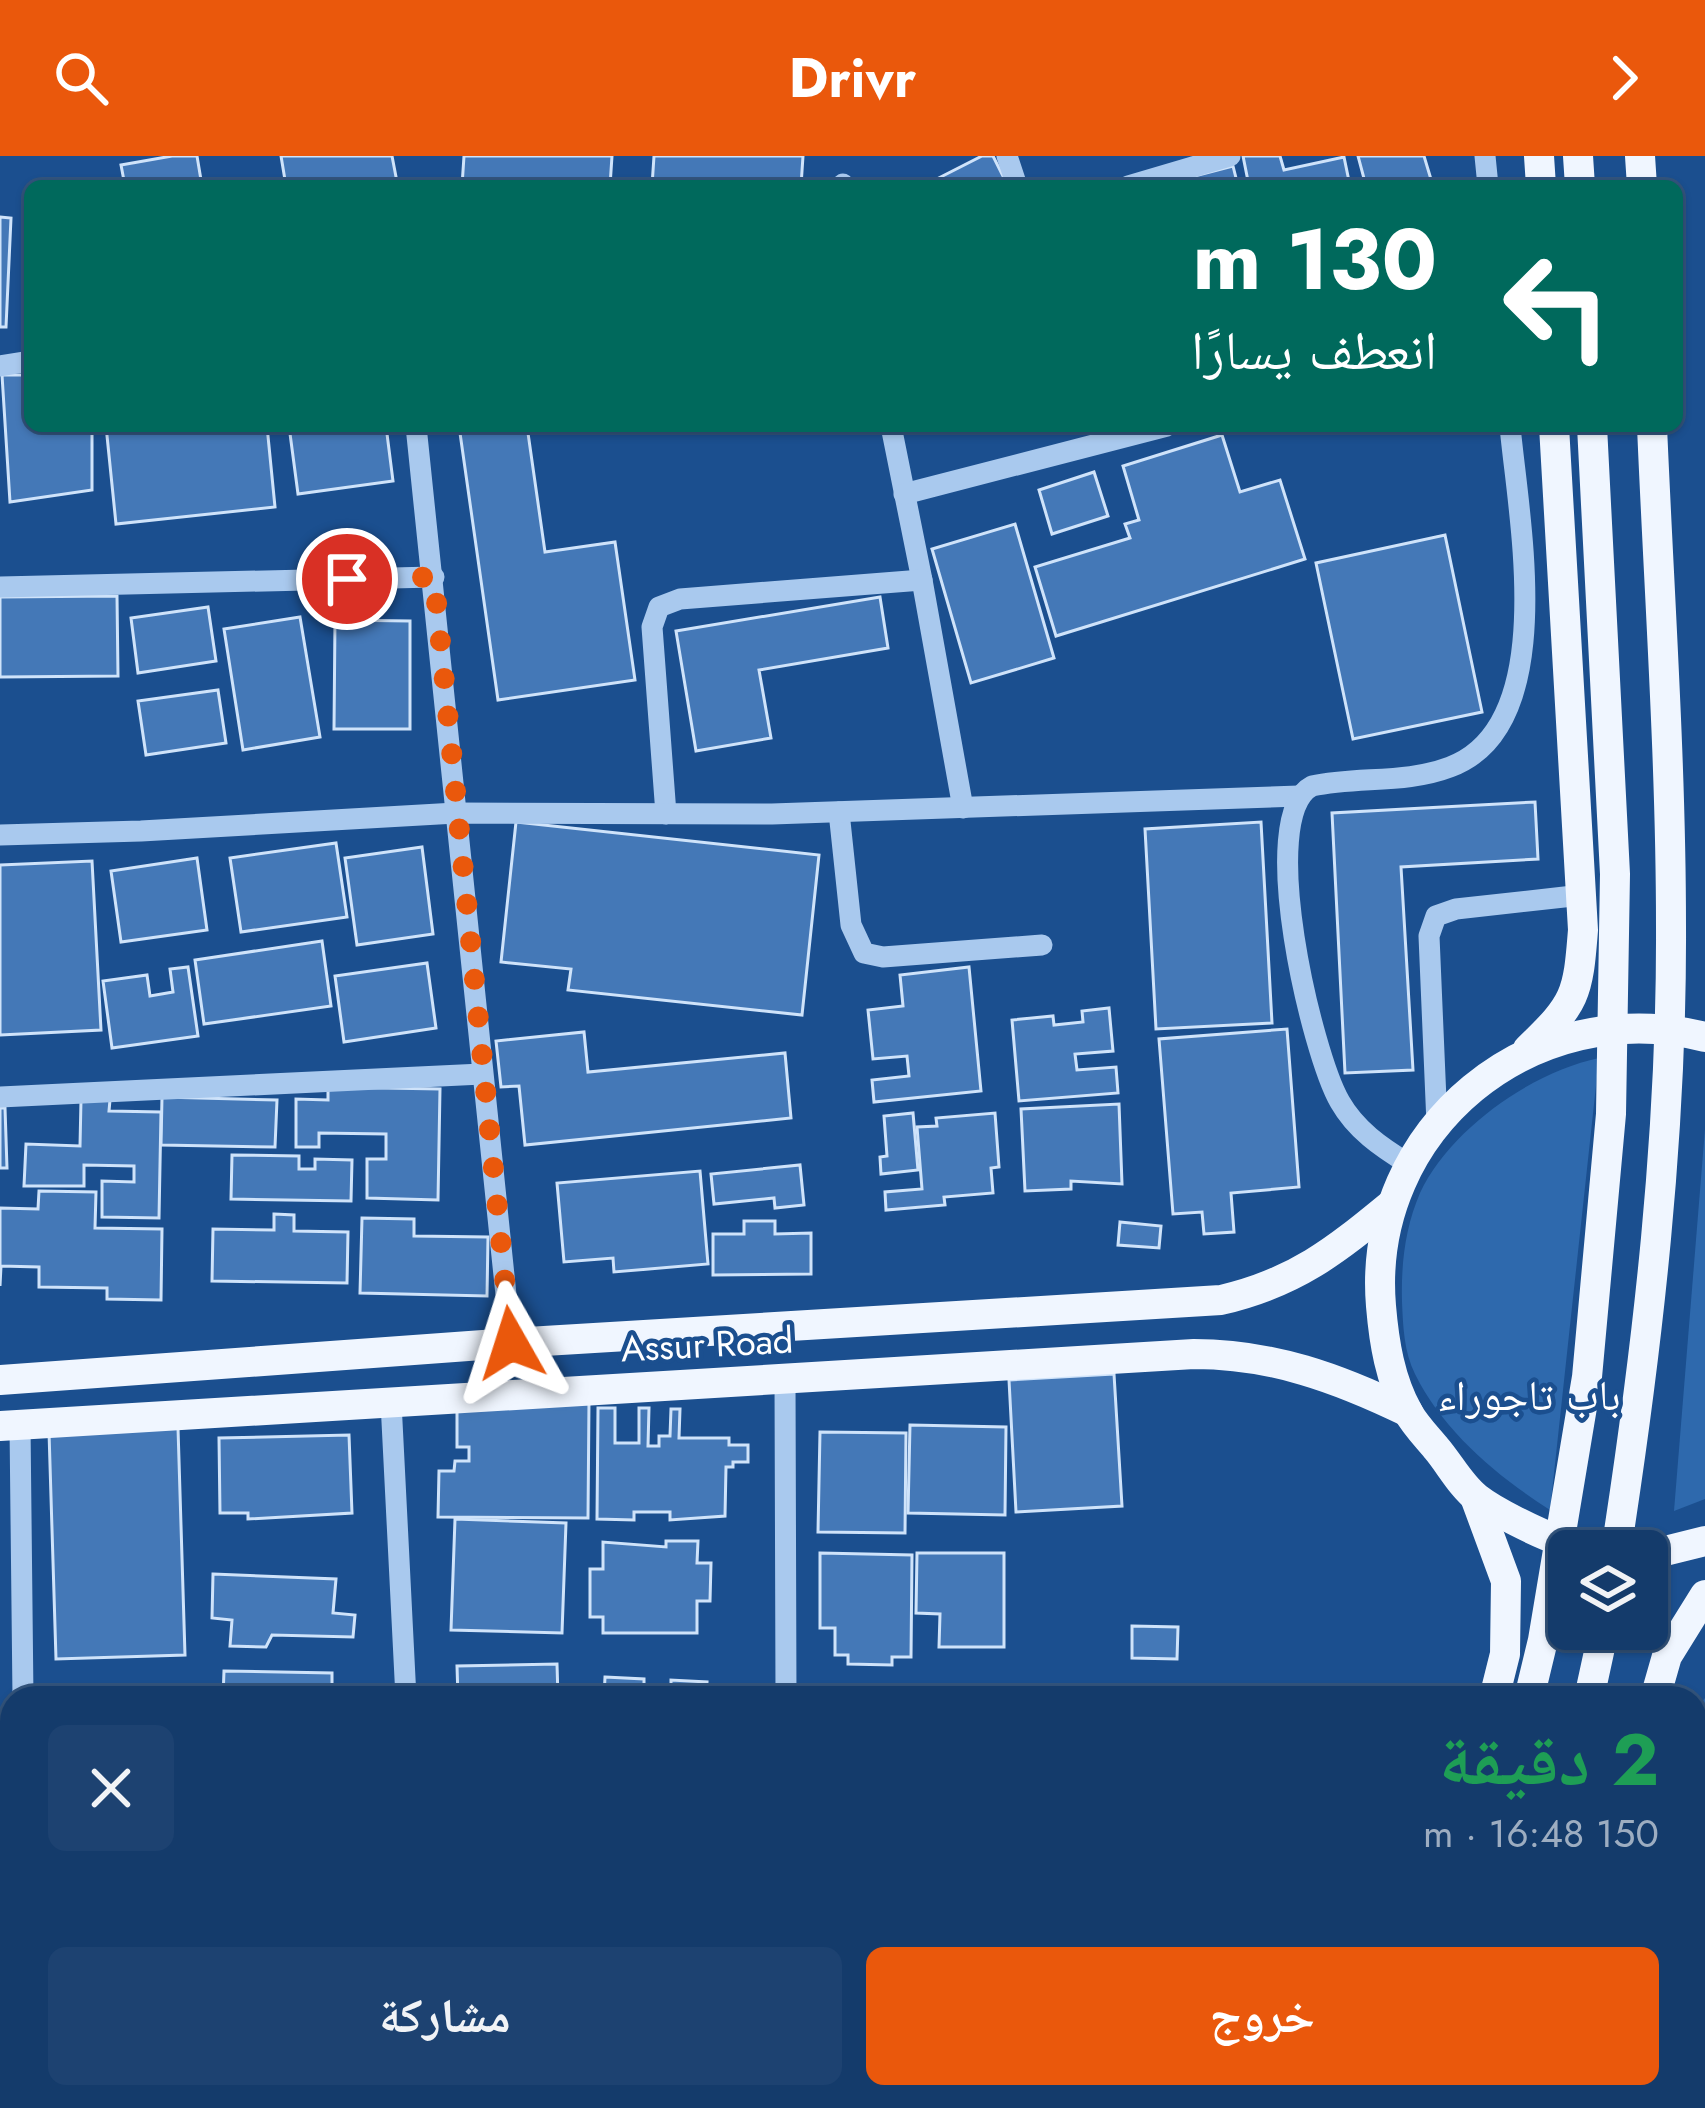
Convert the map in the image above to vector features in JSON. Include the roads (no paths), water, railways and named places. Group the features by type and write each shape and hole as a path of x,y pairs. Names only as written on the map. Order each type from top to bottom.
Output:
{"main road":[{"path":"1497,1686 1504,1654 1506,1581 1475,1497 1408,1412 1384,1345 1378,1276 1392,1204 1407,1163 1476,1084 1522,1054 1564,1014 1580,978 1582,895 1554,432"},
{"path":"1532,1686 1587,1377 1611,1114 1615,874 1592,432"},
{"path":"1619,1530 1635,1432 1663,1166 1672,927 1652,432"},
{"path":"1522,1054 1594,1031 1669,1028 1705,1037"},
{"name":"Assur Road","path":"10,1379 1221,1300 1293,1277 1325,1258 1392,1204"},
{"name":"Assur Road","path":"10,1425 1134,1355 1233,1354 1331,1378 1408,1412"},
{"path":"1475,1497 1548,1535"},
{"path":"1668,1550 1705,1540"},
{"path":"1658,1686 1667,1656 1705,1595"},
{"path":"1592,1686 1599,1650"}],"street":[{"path":"1148,180 1230,156"},
{"path":"417,432 511,1343"},
{"path":"892,432 963,808"},
{"path":"904,494 1143,432"},
{"path":"0,835 456,813 839,812 1299,796 1320,784 1402,778 1449,768 1481,747 1507,709 1518,682 1524,644 1522,560 1511,432"},
{"path":"0,587 434,577"},
{"path":"666,814 652,627 659,607 680,598 922,580"},
{"path":"1299,796 1291,837 1293,944 1327,1076 1342,1106 1379,1146 1407,1163"},
{"path":"839,812 851,925 864,953 883,957 1042,945"},
{"path":"1437,1124 1429,936 1436,916 1456,909 1582,895"},
{"path":"0,1096 482,1074"},
{"path":"785,1379 786,1686"},
{"path":"391,1402 405,1686"},
{"path":"10,1425 22,1686"}],"district":[{"name":"باب تاجوراء","path":"1529,1395"}]}
